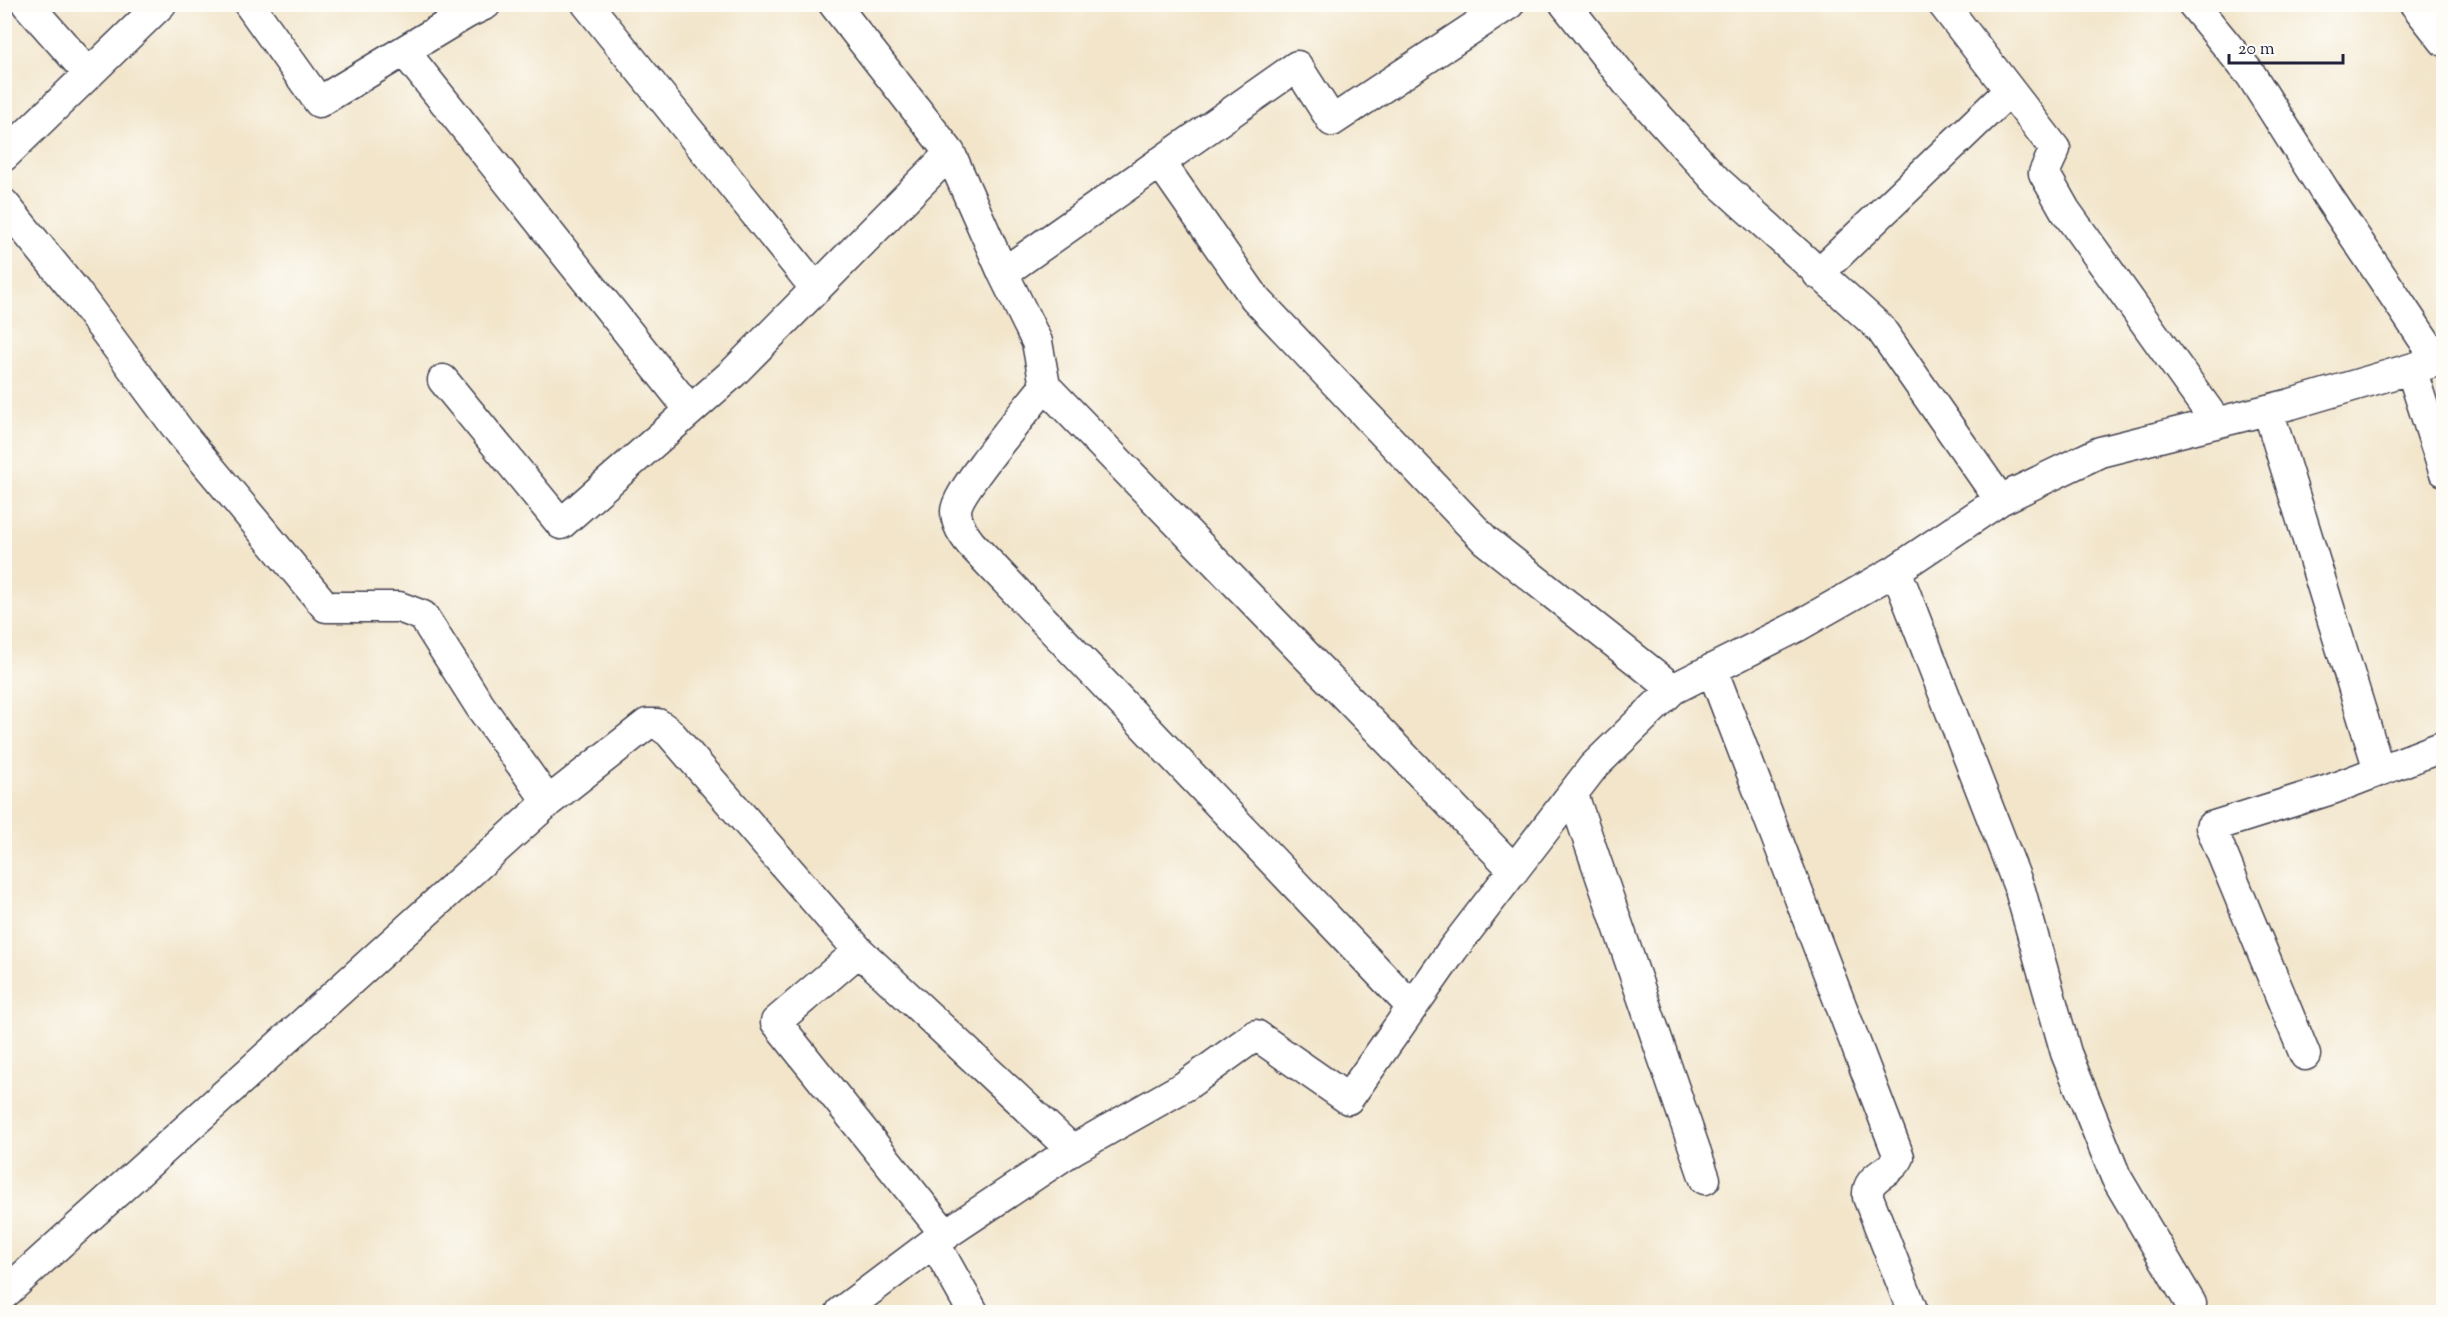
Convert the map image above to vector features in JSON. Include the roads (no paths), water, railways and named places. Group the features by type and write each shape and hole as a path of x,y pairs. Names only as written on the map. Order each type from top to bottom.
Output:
{"street":[{"path":"27,4 89,74"},
{"path":"4,156 161,4"},
{"path":"249,4 319,102 486,4"},
{"path":"587,4 816,289"},
{"path":"834,4 950,153 1003,273 1037,342 1045,386 1514,870"},
{"path":"1003,273 1297,66 1332,121 1509,4"},
{"path":"1565,4 1629,86 1716,180 1818,274 1880,327 2000,500"},
{"path":"1943,4 2055,149 2044,173 2065,210 2217,423"},
{"path":"2193,4 2251,75 2431,363 2444,471"},
{"path":"2415,4 2444,41"},
{"path":"404,51 690,410"},
{"path":"1818,274 2009,91"},
{"path":"443,380 561,524 734,373 950,153"},
{"path":"1160,162 1255,298 1485,540 1673,688"},
{"path":"4,204 76,292 180,432 326,608 399,607 423,616 480,706 548,802"},
{"path":"841,1312 940,1239 1072,1150 1185,1086 1256,1035 1348,1099 1412,1007 1593,767 1673,688 1797,626 1896,570 2000,500 2100,452 2268,410 2431,363"},
{"path":"1045,386 972,478 956,509 959,527 971,544 1412,1007"},
{"path":"2268,410 2379,770"},
{"path":"1896,570 2020,890 2074,1073 2116,1177 2191,1304"},
{"path":"1712,669 1899,1157 1892,1167 1872,1180 1867,1189 1868,1197 1913,1312"},
{"path":"4,1294 548,802 638,728 647,724 658,724 669,732 859,951 1072,1150"},
{"path":"2306,1055 2211,827 2332,789 2444,746"},
{"path":"1573,795 1705,1179"},
{"path":"859,951 776,1022 940,1239 973,1312"}]}
